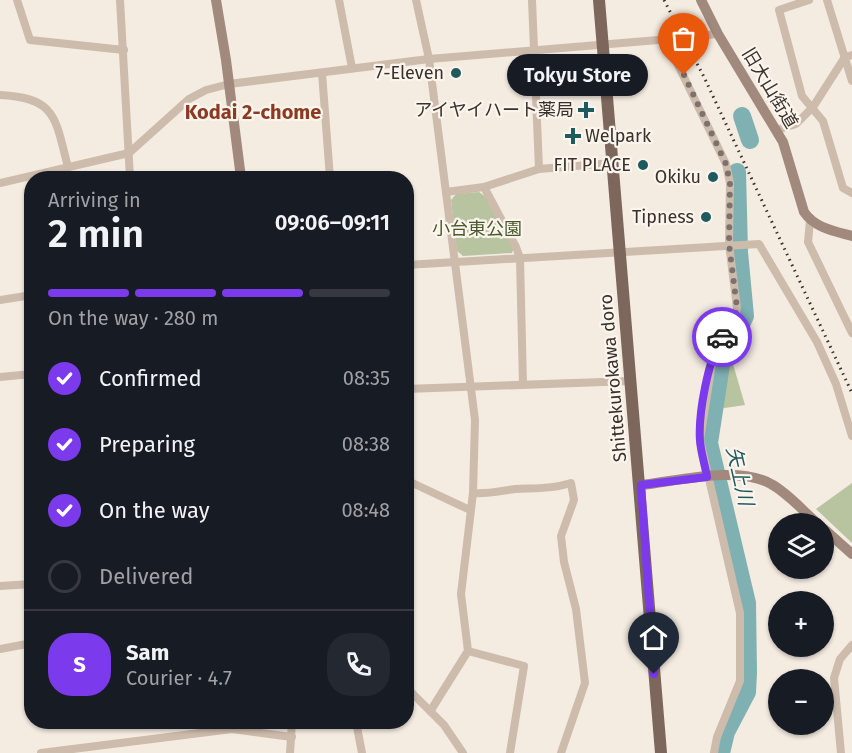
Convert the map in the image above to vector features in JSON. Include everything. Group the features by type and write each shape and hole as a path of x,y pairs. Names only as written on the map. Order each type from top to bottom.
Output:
{"main road":[{"name":"Shittekurokawa doro","path":"599,0 619,252 641,485 661,753"}],"street":[{"path":"17,0 30,40 124,50"},
{"path":"120,0 130,171"},
{"path":"216,0 240,171"},
{"path":"339,0 352,68"},
{"path":"416,0 429,59 475,420 473,493 461,594 468,651 431,710"},
{"path":"532,0 539,169"},
{"name":"旧大山街道","path":"701,0 718,34 783,142 804,213 810,221"},
{"path":"809,0 779,10 802,96 823,121 843,188 852,193"},
{"path":"826,0 848,56 852,81"},
{"path":"695,36 718,34"},
{"path":"51,171 129,153 189,99 229,84 429,59 682,38"},
{"path":"666,40 726,164 730,183 737,308 713,357 700,440 713,476 740,613 740,681 717,737 714,753"},
{"path":"777,130 796,124 813,107 848,56"},
{"path":"322,73 329,171"},
{"path":"0,95 26,97 39,102 49,111 57,124 68,167"},
{"path":"446,192 484,187 539,169 612,163"},
{"path":"0,183 24,177"},
{"path":"484,187 520,258 523,385"},
{"path":"852,236 810,221 808,242 852,333"},
{"path":"414,264 759,244 817,342 836,384 852,436"},
{"path":"0,300 24,296"},
{"path":"0,377 24,375"},
{"path":"414,389 631,381"},
{"path":"641,485 713,476 745,475 771,483 805,513"},
{"path":"473,493 497,494 512,489 554,488 571,483 574,500 561,536 564,562 576,609 585,683 561,753"},
{"path":"414,484 470,510"},
{"path":"834,538 852,554"},
{"path":"0,586 24,584"},
{"path":"0,649 24,644"},
{"path":"841,753 834,678 840,659 852,645"},
{"path":"468,651 524,666 510,753"},
{"path":"414,694 431,710 463,753"},
{"path":"41,753 232,729 292,737"},
{"path":"290,753 292,729"},
{"path":"357,729 362,753"}],"green space":[{"name":"小台東公園","path":"479,192 486,197 514,247 512,253 463,256 457,251 451,200 456,194"},
{"path":"730,354 745,405 718,409 722,366"},
{"path":"852,483 852,543 834,526 834,513 820,513 816,509"}],"waterway":[{"name":"矢上川","path":"742,116 750,140"},
{"name":"矢上川","path":"721,753 726,732 747,692 748,673 747,603 709,443 721,365 745,316 739,252 737,172"}],"railway":[{"path":"664,0 704,77 852,393"}],"way so far":[{"path":"684,75 715,138 726,164 730,183 729,244 737,308 735,316 722,337"}],"place":[{"name":"7-Eleven","path":"456,73"},
{"name":"Tokyu Store","path":"684,75"},
{"name":"アイヤイハート薬局","path":"586,110"},
{"name":"Welpark","path":"573,136"},
{"name":"FIT PLACE","path":"643,165"},
{"name":"Okiku","path":"713,177"},
{"name":"Tipness","path":"706,217"}],"district":[{"name":"Kodai 2-chome","path":"253,112"}],"route":[{"path":"654,674 641,485 707,477 700,440 701,422 713,357 722,337"}]}
